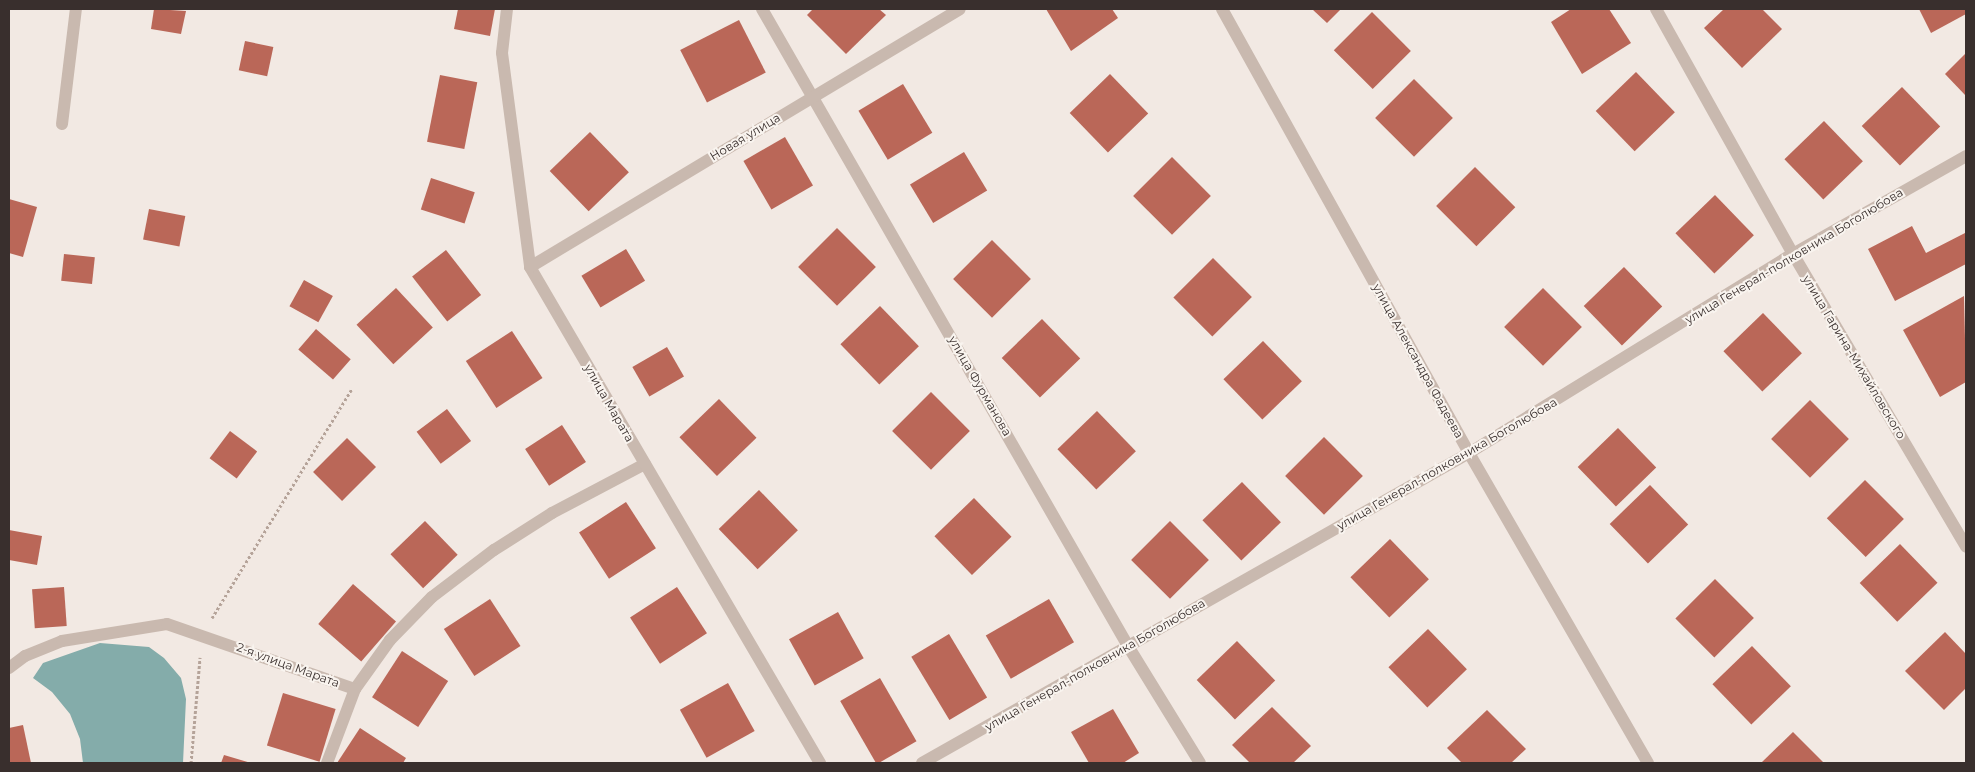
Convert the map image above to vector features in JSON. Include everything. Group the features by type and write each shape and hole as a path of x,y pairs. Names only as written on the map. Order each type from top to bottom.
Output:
{"street":[{"path":"62,124 76,9"},
{"name":"улица Марата","path":"507,9 502,53 530,267 820,763"},
{"name":"улица Фурманова","path":"762,9 814,95 1128,646 1200,763"},
{"name":"Новая улица","path":"530,267 960,9"},
{"name":"улица Александра Фадеева","path":"1222,9 1470,453 1648,763"},
{"name":"улица Гарина-Михайловского","path":"1656,9 1793,254 1966,547"},
{"name":"улица Генерал-полковника Боголюбова","path":"922,763 1470,453 1793,254 1966,156"},
{"name":"2-я улица Марата","path":"9,668 25,656 62,641 112,631 167,624 355,689 390,640 432,597 494,550 552,513 645,464"},
{"path":"327,763 355,689"}],"path":[{"path":"191,763 202,636 352,389"}],"water":[{"path":"100,643 149,647 164,658 181,678 186,699 183,763 83,763 80,739 70,714 52,692 33,678 43,663"}],"building":[{"path":"154,9 186,11 181,34 151,29"},
{"path":"458,9 495,9 490,36 454,29"},
{"path":"813,9 879,9 886,15 846,54 807,15"},
{"path":"1046,9 1112,9 1118,18 1071,51"},
{"path":"1312,9 1341,9 1327,23"},
{"path":"1571,9 1609,9 1631,43 1582,74 1551,22"},
{"path":"1724,9 1762,9 1782,29 1742,68 1704,28"},
{"path":"1919,9 1966,9 1966,14 1931,33"},
{"path":"1372,12 1411,51 1373,89 1334,50"},
{"path":"739,20 766,73 707,103 680,50"},
{"path":"245,41 273,47 267,76 239,70"},
{"path":"1966,53 1966,96 1945,74"},
{"path":"1636,72 1675,112 1635,151 1596,111"},
{"path":"1110,74 1148,114 1108,152 1070,113"},
{"path":"440,75 477,82 464,149 427,142"},
{"path":"1414,79 1453,118 1414,157 1375,118"},
{"path":"903,84 932,133 888,160 858,111"},
{"path":"1902,87 1940,127 1900,165 1862,126"},
{"path":"1824,121 1863,161 1823,199 1784,159"},
{"path":"590,132 629,172 589,211 550,171"},
{"path":"785,137 813,185 771,209 743,161"},
{"path":"964,152 987,191 933,223 910,184"},
{"path":"1172,157 1211,196 1172,235 1133,196"},
{"path":"1475,167 1515,207 1476,246 1436,206"},
{"path":"431,178 475,192 465,224 421,209"},
{"path":"1715,195 1754,235 1714,273 1675,233"},
{"path":"9,199 37,207 23,257 9,253"},
{"path":"149,209 185,216 179,246 143,239"},
{"path":"1912,226 1926,253 1965,233 1966,264 1895,301 1868,249"},
{"path":"837,228 876,267 837,306 798,267"},
{"path":"992,240 1031,279 992,318 953,279"},
{"path":"626,249 645,281 600,307 581,276"},
{"path":"446,250 481,295 447,321 412,276"},
{"path":"64,254 95,257 92,284 61,281"},
{"path":"1213,258 1252,297 1212,336 1173,298"},
{"path":"1624,267 1662,307 1622,345 1584,306"},
{"path":"304,280 333,296 318,322 289,306"},
{"path":"396,288 433,327 393,364 357,325"},
{"path":"1543,288 1582,327 1543,366 1504,327"},
{"path":"1964,296 1966,382 1940,397 1903,330"},
{"path":"880,306 919,346 879,384 840,344"},
{"path":"1763,313 1802,353 1762,391 1723,351"},
{"path":"1042,319 1080,359 1040,397 1002,358"},
{"path":"316,329 351,359 333,380 298,349"},
{"path":"512,331 542,378 496,408 466,361"},
{"path":"1263,341 1302,381 1262,419 1223,379"},
{"path":"667,347 684,376 649,396 632,367"},
{"path":"931,392 970,431 931,470 892,431"},
{"path":"719,399 757,438 717,476 679,437"},
{"path":"1810,400 1849,439 1810,478 1771,439"},
{"path":"447,409 471,441 441,464 417,432"},
{"path":"1097,411 1136,451 1096,489 1057,449"},
{"path":"562,425 586,462 549,486 525,449"},
{"path":"1618,428 1656,468 1616,506 1578,467"},
{"path":"230,431 257,451 237,479 210,458"},
{"path":"1324,437 1363,476 1324,515 1285,476"},
{"path":"347,438 376,467 342,501 313,472"},
{"path":"1865,480 1904,519 1866,557 1827,518"},
{"path":"1242,482 1281,522 1241,560 1202,520"},
{"path":"1650,485 1688,525 1648,563 1610,524"},
{"path":"759,490 798,530 758,569 719,529"},
{"path":"974,498 1012,537 972,575 934,536"},
{"path":"626,502 656,548 609,579 579,532"},
{"path":"425,521 458,555 423,588 390,554"},
{"path":"1170,521 1209,560 1170,599 1131,560"},
{"path":"9,530 42,536 37,565 9,560"},
{"path":"1390,539 1429,579 1389,617 1350,577"},
{"path":"1900,544 1938,583 1897,622 1860,583"},
{"path":"1715,579 1754,618 1714,657 1675,619"},
{"path":"353,584 396,621 361,661 318,624"},
{"path":"64,587 67,626 35,628 32,589"},
{"path":"677,587 707,633 660,664 630,617"},
{"path":"490,599 520,646 474,676 444,629"},
{"path":"1049,599 1074,642 1011,679 986,636"},
{"path":"838,612 864,658 815,686 789,639"},
{"path":"1428,629 1467,669 1427,707 1388,667"},
{"path":"1945,632 1966,654 1966,688 1944,710 1905,671"},
{"path":"949,634 987,697 949,720 911,657"},
{"path":"1237,641 1275,681 1235,719 1197,680"},
{"path":"1752,646 1791,686 1751,724 1712,684"},
{"path":"402,651 448,681 418,727 372,697"},
{"path":"880,678 916,741 876,763 840,701"},
{"path":"728,683 755,731 707,758 680,710"},
{"path":"283,693 336,709 320,762 267,746"},
{"path":"1272,707 1311,746 1293,763 1250,763 1232,745"},
{"path":"1113,709 1139,753 1123,763 1089,763 1071,732"},
{"path":"1487,710 1526,749 1511,763 1462,763 1447,748"},
{"path":"23,725 31,763 9,763 9,728"},
{"path":"360,728 406,758 403,763 337,763"},
{"path":"1793,732 1824,763 1761,763"},
{"path":"224,755 251,763 221,763"}]}
